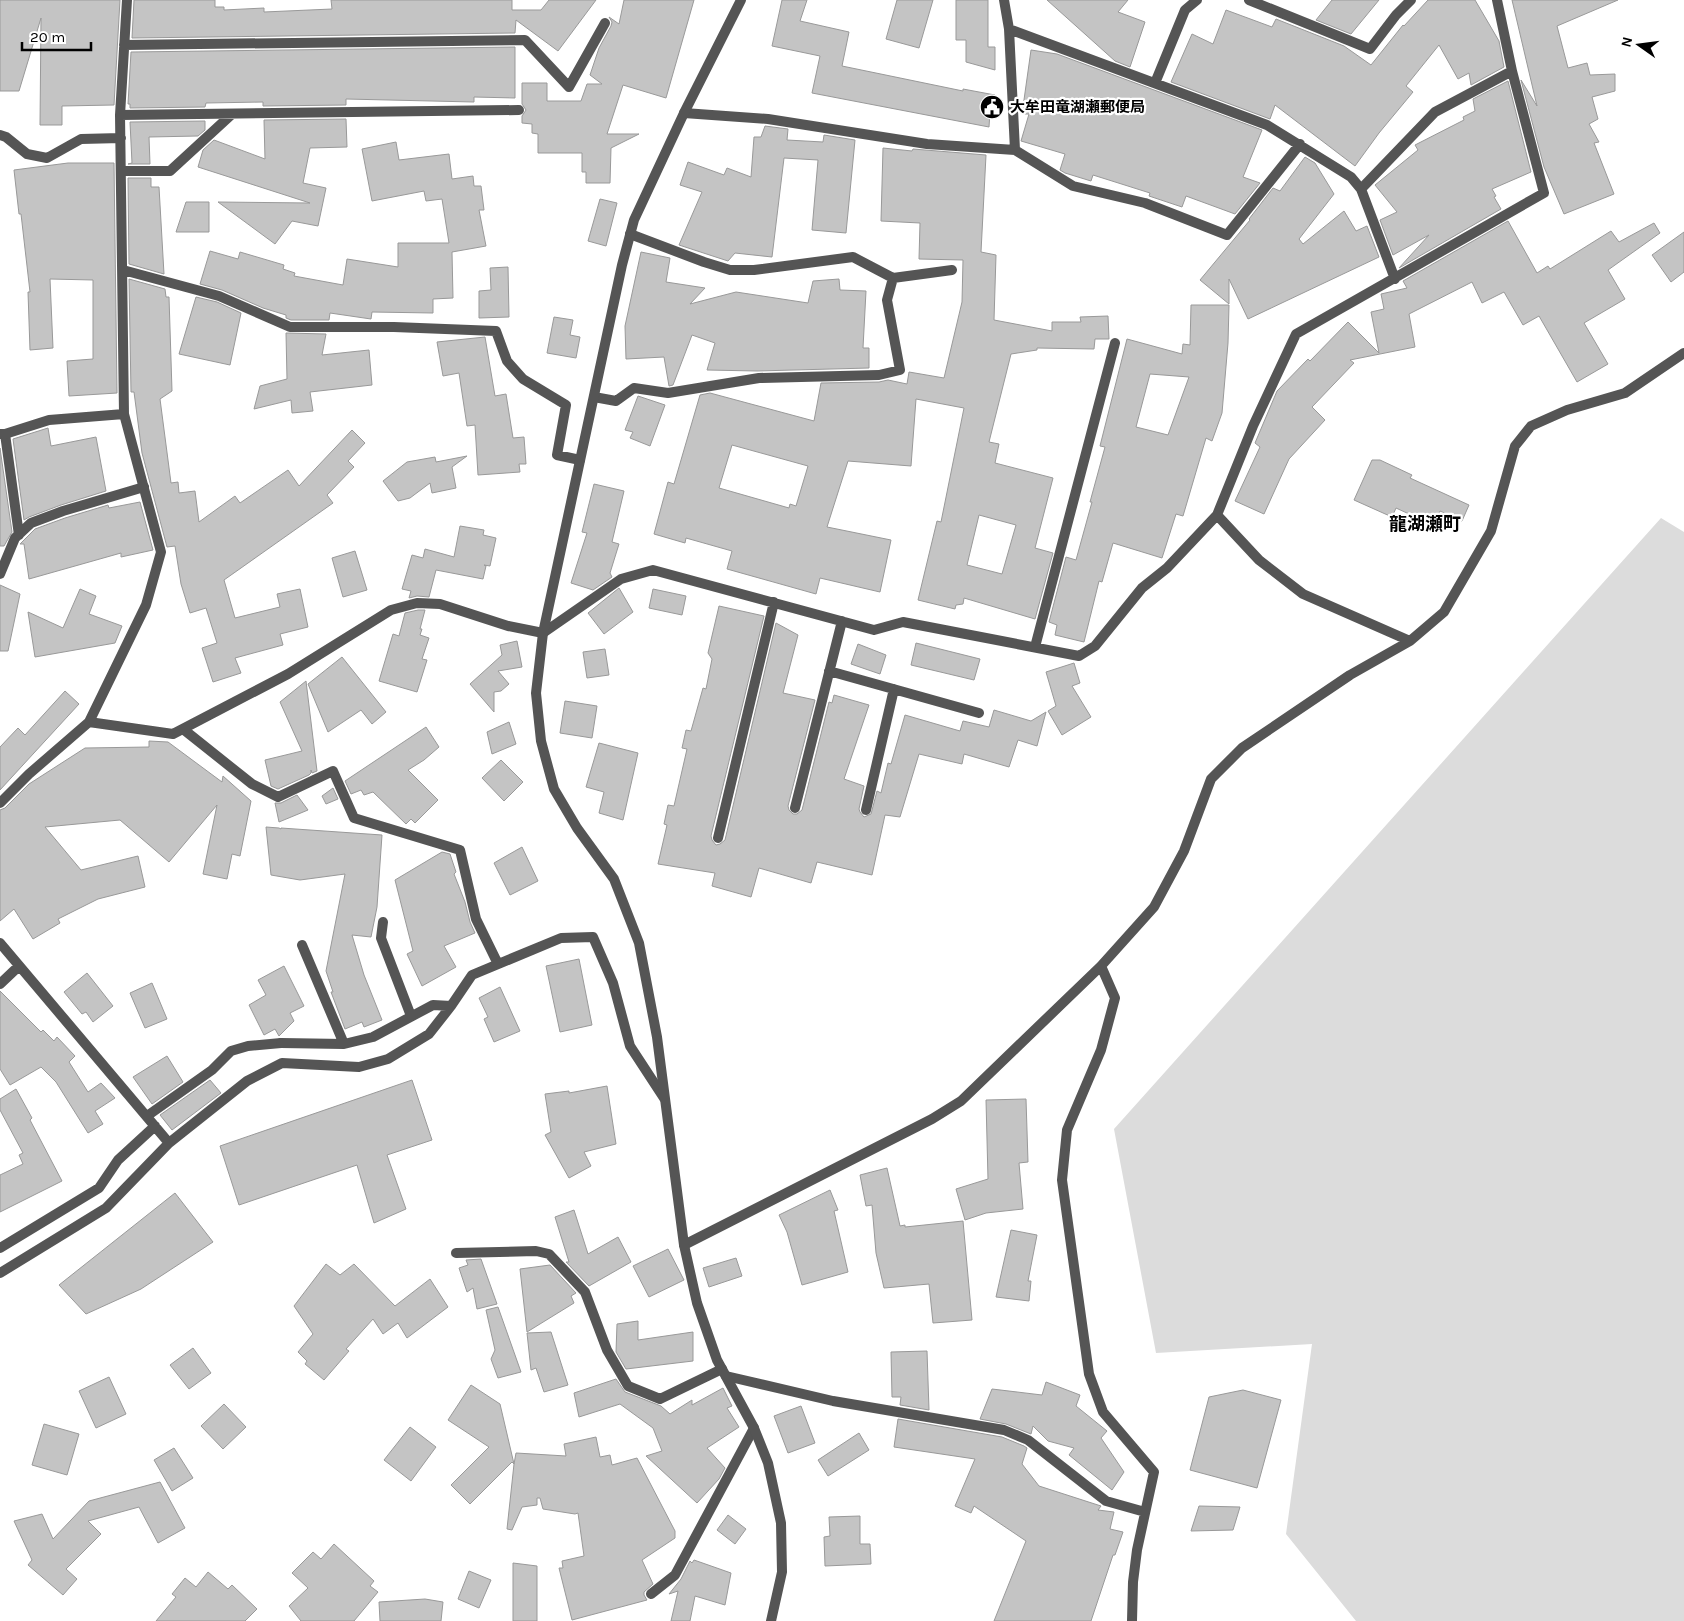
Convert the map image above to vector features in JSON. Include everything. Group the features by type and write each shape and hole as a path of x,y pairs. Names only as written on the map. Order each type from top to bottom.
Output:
{"street":[{"path":"0,803 29,774 89,722 146,605 161,552 124,414 120,115 127,0"},
{"path":"741,0 634,220 543,633 536,693 540,741 554,789 577,828 614,878 639,943 657,1036 684,1245 697,1302 717,1360 754,1428 768,1464 781,1523 782,1572 771,1621"},
{"path":"1004,0 1009,29 1016,150"},
{"path":"1154,83 1185,10 1197,0"},
{"path":"1249,0 1370,49 1396,15 1411,0"},
{"path":"89,722 173,734 288,674 391,610 417,603 440,604 508,626 543,633 621,579 653,570 874,630 903,622 1079,656 1095,646 1142,588 1167,568 1217,515 1253,426 1296,334 1544,193 1512,71 1497,0"},
{"path":"124,45 526,40 569,87 605,23"},
{"path":"1009,29 1267,125 1351,177 1361,189 1395,279"},
{"path":"1361,189 1435,112 1512,71"},
{"path":"120,115 519,110"},
{"path":"121,171 170,171 232,114"},
{"path":"684,114 768,119 927,144 1016,150 1073,186 1145,203 1227,235 1300,144"},
{"path":"0,136 6,137 27,154 46,158 81,139 121,138"},
{"path":"630,234 730,270 754,270 853,257 893,278 952,270"},
{"path":"123,270 219,296 290,327 394,327 496,330 507,361 523,379 566,406 558,455 580,460"},
{"path":"594,397 616,401 634,388 668,393 759,378 879,375 900,370 887,300 893,278"},
{"path":"1035,647 1115,343"},
{"path":"684,1245 932,1120 961,1101 1101,966 1154,907 1184,851 1211,779 1242,748 1350,675 1410,641 1444,612 1491,531 1515,446 1531,426 1567,410 1624,394 1684,353"},
{"path":"19,535 2,434 49,420 124,414"},
{"path":"0,574 14,538 31,523 144,487"},
{"path":"1217,515 1259,560 1303,594 1410,641"},
{"path":"718,838 774,602"},
{"path":"795,808 842,621"},
{"path":"829,671 978,713"},
{"path":"866,810 894,690"},
{"path":"183,728 252,784 278,797 334,771 354,818 460,850 476,918 498,964"},
{"path":"383,922 381,938 411,1016"},
{"path":"0,1273 106,1208 169,1143 247,1081 282,1063 359,1067 388,1059 429,1034 472,975 561,938 593,937 613,983 630,1046 664,1098"},
{"path":"0,943 169,1143"},
{"path":"302,945 344,1044"},
{"path":"0,984 19,966"},
{"path":"1101,966 1115,998 1101,1050 1067,1130 1062,1180 1089,1374 1103,1412 1154,1472 1137,1550 1133,1582 1132,1621"},
{"path":"147,1116 212,1070 230,1050 281,1042 344,1044 373,1038 433,1004 451,1006"},
{"path":"1,1245 99,1188 118,1160 155,1126"},
{"path":"456,1253 536,1251 549,1254 585,1292 607,1350 628,1386 660,1399 724,1372 833,1401 1004,1430 1028,1440 1106,1501 1145,1512"},
{"path":"651,1594 675,1575 754,1428"}],"shaded area":[{"path":"1661,518 1684,532 1684,1621 1356,1621 1286,1534 1312,1344 1156,1353 1114,1129"}],"building":[{"path":"0,0 120,0 114,105 62,106 62,125 40,125 41,18 19,91 0,91"},
{"path":"134,0 215,0 215,7 224,7 224,10 264,8 264,12 332,9 331,0 512,0 512,10 541,10 549,0 596,0 558,51 516,20 515,33 132,38"},
{"path":"624,0 694,0 666,98 623,85 607,134 639,134 611,148 610,183 586,183 586,172 582,172 582,153 538,153 538,134 532,133 532,124 522,123 522,116 526,110 522,104 522,83 547,83 547,101 581,101 587,84 602,84 590,75 599,48 611,26 612,22 609,17 619,24"},
{"path":"782,0 807,0 800,21 849,32 842,66 963,91 963,89 995,95 994,112 990,112 989,127 812,93 820,56 772,46"},
{"path":"897,0 933,0 919,48 886,39"},
{"path":"956,0 988,0 988,47 995,47 995,70 966,62 966,40 956,40"},
{"path":"1047,0 1128,0 1118,12 1145,22 1130,67 1115,61"},
{"path":"1332,0 1379,0 1351,34 1316,20"},
{"path":"1428,0 1475,0 1499,41 1504,67 1471,85 1469,73 1458,79 1439,45 1406,86 1413,92 1355,166 1275,105 1270,119 1171,82 1192,34 1213,44 1226,10 1272,27 1276,19 1344,46 1371,65 1403,25"},
{"path":"1512,0 1618,0 1557,26 1568,68 1587,63 1590,75 1615,74 1615,91 1592,97 1598,119 1589,124 1599,142 1594,143 1614,194 1564,214 1544,167 1521,80 1537,106"},
{"path":"515,47 515,98 474,97 474,102 346,99 346,105 263,106 263,102 206,103 205,107 130,108 130,104 128,104 131,52"},
{"path":"1031,50 1057,54 1262,130 1243,177 1260,183 1235,214 1186,196 1182,207 1149,196 1150,193 1093,175 1091,181 1065,173 1060,170 1065,154 1021,141 1029,114 1022,114"},
{"path":"1508,81 1531,172 1492,189 1501,209 1399,268 1429,235 1393,255 1380,220 1397,212 1375,185 1418,150 1415,145 1464,120 1463,117 1475,111 1473,99"},
{"path":"346,119 347,147 310,148 303,183 326,188 318,226 292,221 275,244 218,202 310,203 198,167 203,150 214,140 265,159 264,120"},
{"path":"205,121 205,130 198,136 149,137 150,164 128,164 132,163 130,122"},
{"path":"765,126 788,129 787,140 823,142 824,135 855,140 846,233 812,230 818,160 784,158 772,257 735,253 728,261 679,245 702,192 680,185 688,162 724,175 727,168 751,177 754,137 761,137"},
{"path":"396,142 399,160 449,154 452,179 473,176 474,186 481,186 484,210 479,210 486,246 452,252 453,298 433,299 433,313 372,312 371,319 330,313 329,320 291,320 286,318 286,315 263,308 222,290 200,284 210,251 238,259 240,252 284,265 283,269 295,273 294,276 343,285 347,259 398,267 398,243 449,243 442,199 426,201 424,191 372,201 362,149"},
{"path":"883,148 986,155 981,252 996,255 994,320 1052,331 1052,322 1081,322 1080,317 1108,316 1109,339 1095,339 1094,349 1037,348 1037,350 1011,354 989,442 999,444 995,463 1053,478 1035,548 1053,553 1035,619 964,598 963,604 956,605 955,609 918,600 937,521 941,522 964,408 916,399 911,466 848,461 827,527 891,540 880,592 820,578 816,594 727,569 732,551 686,538 685,543 654,534 668,482 674,484 700,395 710,393 814,421 821,383 879,382 888,380 907,384 909,372 944,378 962,302 963,260 919,259 920,223 881,221","holes":["732,445 808,466 796,506 790,504 789,508 719,488","979,515 1016,525 1002,574 967,565"]},
{"path":"1305,157 1315,163 1334,194 1299,239 1303,244 1344,211 1356,231 1367,226 1379,257 1248,319 1229,279 1229,304 1200,280 1250,220 1273,188 1280,191"},
{"path":"68,163 114,163 117,393 69,396 67,361 93,359 93,280 50,279 53,348 30,350 28,292 30,292 14,170"},
{"path":"128,178 151,178 151,187 159,187 164,274 129,264"},
{"path":"600,199 617,203 606,246 588,241"},
{"path":"186,202 209,202 209,232 176,232"},
{"path":"1508,221 1537,273 1548,266 1550,269 1611,231 1619,242 1654,223 1660,233 1608,270 1625,299 1584,323 1608,364 1577,382 1539,316 1523,325 1504,292 1482,303 1472,282 1409,314 1415,347 1350,360 1354,363 1312,407 1325,420 1289,459 1264,514 1235,501 1260,447 1255,443 1277,391 1308,359 1310,361 1348,322 1379,353 1371,312 1384,309 1381,294 1407,288 1403,281"},
{"path":"1684,232 1684,272 1671,282 1652,255"},
{"path":"641,252 670,258 666,282 705,288 690,304 736,292 808,303 813,281 839,279 840,290 866,291 863,348 869,348 869,368 757,371 707,370 715,343 692,335 673,385 669,386 664,357 626,359 625,326"},
{"path":"508,267 509,317 479,318 479,291 491,290 490,268"},
{"path":"129,279 165,289 166,297 169,297 172,391 160,399 171,483 178,482 179,493 195,491 199,522 235,496 240,503 288,470 299,486 352,430 365,443 348,461 354,467 327,495 333,503 224,580 235,618 280,607 277,594 300,589 308,627 280,634 283,645 235,658 241,673 213,682 202,648 217,643 206,608 190,613 181,584 175,546 167,547 142,453 134,392 131,392"},
{"path":"196,297 217,302 241,313 230,365 179,354"},
{"path":"1191,305 1229,305 1222,413 1212,441 1206,438 1183,516 1176,514 1162,558 1113,543 1102,582 1099,581 1084,642 1055,635 1057,625 1049,622 1066,557 1076,560 1092,502 1090,502 1105,447 1100,446 1127,339 1182,354 1183,344 1190,345","holes":["1150,374 1189,377 1168,435 1136,427"]},
{"path":"554,317 573,320 570,335 580,337 576,358 547,353"},
{"path":"286,333 326,334 322,355 369,350 372,385 310,392 313,411 292,413 291,400 254,409 260,386 287,379"},
{"path":"485,337 495,396 506,394 513,438 524,437 526,464 519,464 520,472 478,475 475,425 467,426 459,373 443,376 437,342"},
{"path":"638,396 665,405 650,446 630,438 633,432 625,430"},
{"path":"48,428 51,446 96,437 106,491 61,505 24,520 13,439"},
{"path":"0,448 12,532 4,546 0,546"},
{"path":"467,456 452,467 456,488 432,493 430,483 410,498 398,501 383,481 407,462 435,457 436,462"},
{"path":"1372,460 1380,460 1412,475 1410,478 1469,505 1462,521 1440,511 1433,525 1396,508 1392,517 1354,500"},
{"path":"594,484 624,491 612,542 619,544 610,573 612,577 593,590 571,583 587,533 582,532"},
{"path":"140,502 153,550 121,557 121,553 29,579 24,544 20,544 35,529 108,505 109,508"},
{"path":"460,526 484,530 483,535 496,538 490,566 484,565 486,566 483,579 436,570 429,597 417,596 409,598 411,591 402,589 412,555 423,558 425,549 454,557"},
{"path":"355,551 367,590 343,597 332,558"},
{"path":"0,585 20,594 8,651 0,651"},
{"path":"619,588 633,612 604,634 588,613"},
{"path":"80,589 96,596 89,614 122,626 115,643 35,657 28,612 63,628"},
{"path":"653,589 686,596 682,615 649,608"},
{"path":"719,606 764,616 711,836 716,845 725,840 776,623 798,635 783,693 815,700 788,806 793,814 797,814 802,810 829,702 832,703 834,695 869,705 844,779 864,786 859,809 864,817 871,814 877,791 881,793 888,763 891,764 905,715 960,731 963,721 989,727 994,710 1031,721 1046,712 1037,746 1018,740 1009,767 964,754 962,764 919,754 900,817 885,815 872,875 817,862 811,883 759,868 751,897 712,886 715,873 658,864 667,825 664,824 668,805 674,806 687,749 682,748 686,730 691,731 703,688 706,689 712,659 708,653"},
{"path":"425,610 420,635 429,638 422,659 427,660 417,692 379,681 393,634 399,636 405,613"},
{"path":"517,641 522,667 498,671 509,684 501,691 494,692 494,712 470,684 502,655 500,645"},
{"path":"916,643 980,659 974,680 911,665"},
{"path":"858,644 886,655 880,674 851,664"},
{"path":"605,649 609,675 587,678 583,652"},
{"path":"342,657 386,712 372,724 361,710 328,732 308,684"},
{"path":"1074,663 1080,683 1072,686 1091,717 1062,735 1048,711 1056,706 1046,672"},
{"path":"306,681 317,771 312,773 311,770 309,775 278,789 271,786 265,760 302,751 280,702"},
{"path":"65,691 79,704 0,790 0,747 18,728 25,735"},
{"path":"565,701 597,706 592,738 560,733"},
{"path":"509,722 516,744 492,754 487,732"},
{"path":"426,727 439,747 424,760 408,770 438,800 415,823 411,819 406,824 373,792 364,795 361,790 351,794 345,781"},
{"path":"149,741 168,742 222,782 223,776 251,801 240,856 232,854 227,879 203,874 217,805 169,862 120,820 45,827 81,870 138,856 145,887 98,899 58,919 60,923 33,939 14,909 0,921 0,810 5,808 29,784 85,748 149,747"},
{"path":"599,743 638,753 623,820 599,813 604,792 586,787"},
{"path":"501,760 523,782 504,801 482,778"},
{"path":"333,788 338,799 326,804 322,796"},
{"path":"297,795 308,810 279,822 275,803 281,803"},
{"path":"266,827 382,835 377,907 371,937 352,935 364,975 382,1020 364,1027 362,1022 345,1029 331,992 333,992 326,971 345,874 300,880 271,875"},
{"path":"522,847 538,881 510,895 494,863"},
{"path":"442,852 450,854 456,872 454,874 475,933 444,946 456,967 422,986 407,954 413,951 395,880"},
{"path":"579,959 592,1025 560,1032 546,966"},
{"path":"284,966 304,1006 290,1013 294,1021 279,1036 275,1029 264,1035 249,1005 266,995 258,980"},
{"path":"87,973 113,1006 93,1022 86,1012 82,1014 64,992"},
{"path":"152,983 167,1019 145,1028 130,993"},
{"path":"500,987 520,1031 494,1042 484,1019 488,1017 479,998"},
{"path":"0,991 41,1032 43,1030 54,1041 57,1037 75,1056 69,1062 88,1092 101,1083 115,1098 95,1111 103,1124 88,1133 56,1082 41,1067 10,1085 0,1069"},
{"path":"167,1056 183,1082 152,1104 133,1077"},
{"path":"210,1080 221,1093 172,1130 160,1115"},
{"path":"412,1080 432,1140 387,1155 406,1209 374,1223 357,1165 239,1205 220,1146"},
{"path":"607,1086 616,1144 584,1152 591,1166 569,1178 545,1135 551,1132 545,1094 569,1091 569,1093"},
{"path":"16,1089 62,1181 0,1212 0,1175 23,1164 19,1155 23,1153 0,1110 0,1099"},
{"path":"1026,1099 1028,1162 1019,1163 1023,1209 986,1213 965,1220 956,1189 988,1179 986,1100"},
{"path":"887,1168 900,1226 963,1221 972,1320 933,1323 929,1284 884,1288 876,1253 872,1205 866,1206 860,1175"},
{"path":"830,1190 838,1210 834,1211 848,1272 802,1285 787,1232 779,1215"},
{"path":"175,1193 213,1242 141,1289 86,1314 59,1285"},
{"path":"574,1210 588,1254 618,1237 631,1262 589,1286 566,1262 569,1262 555,1217"},
{"path":"1011,1230 1037,1235 1028,1281 1031,1281 1029,1301 996,1297"},
{"path":"668,1249 684,1280 649,1297 633,1266"},
{"path":"736,1258 742,1276 709,1287 703,1268"},
{"path":"481,1259 497,1304 477,1309 473,1288 467,1292 459,1268 468,1265 466,1260"},
{"path":"326,1264 340,1275 354,1264 395,1306 430,1279 448,1307 407,1338 398,1323 383,1334 373,1319 346,1349 349,1351 324,1380 305,1364 307,1361 298,1352 313,1334 294,1306"},
{"path":"550,1265 576,1293 571,1296 574,1303 527,1332 520,1269"},
{"path":"498,1307 521,1372 498,1378 491,1359 495,1350 486,1310"},
{"path":"638,1321 638,1340 693,1332 693,1361 626,1369 616,1352 617,1324"},
{"path":"551,1332 568,1385 544,1392 536,1368 531,1370 527,1333"},
{"path":"193,1348 211,1373 189,1389 170,1365"},
{"path":"927,1351 929,1410 900,1405 901,1397 892,1397 891,1352"},
{"path":"109,1377 126,1414 96,1428 79,1391"},
{"path":"616,1379 625,1392 661,1406 670,1414 692,1400 692,1405 723,1388 732,1406 727,1408 739,1427 707,1448 725,1468 719,1479 697,1503 646,1456 662,1451 653,1428 620,1404 579,1417 574,1393"},
{"path":"1046,1382 1080,1395 1076,1406 1107,1431 1101,1438 1124,1472 1112,1490 1069,1455 1074,1448 1048,1441 1033,1426 1031,1434 1006,1424 980,1419 992,1389 1042,1395"},
{"path":"471,1385 500,1404 514,1464 512,1462 470,1504 451,1485 489,1447 448,1420"},
{"path":"1243,1390 1281,1400 1257,1488 1190,1470 1209,1397"},
{"path":"224,1404 246,1427 223,1449 201,1426"},
{"path":"801,1406 815,1443 788,1453 774,1416"},
{"path":"898,1419 1002,1437 1024,1446 1027,1448 1022,1464 1039,1486 1101,1506 1098,1510 1114,1512 1110,1529 1123,1532 1115,1555 1113,1555 1091,1621 994,1621 1026,1541 974,1506 971,1513 955,1506 975,1459 894,1447"},
{"path":"44,1424 79,1434 67,1475 32,1465"},
{"path":"410,1427 436,1447 411,1481 384,1460"},
{"path":"859,1433 869,1450 828,1476 818,1460"},
{"path":"596,1437 600,1457 610,1455 612,1465 637,1458 675,1531 675,1538 642,1560 653,1584 644,1592 647,1600 572,1620 559,1568 563,1568 562,1561 584,1556 578,1513 543,1509 540,1498 537,1498 537,1505 522,1507 512,1530 507,1529 516,1453 566,1456 564,1444"},
{"path":"174,1448 193,1478 172,1491 154,1460"},
{"path":"160,1482 185,1528 158,1543 139,1507 88,1521 101,1534 66,1569 77,1579 63,1595 28,1565 32,1560 14,1521 42,1514 53,1539 89,1501"},
{"path":"1199,1506 1240,1507 1233,1530 1191,1531"},
{"path":"728,1515 746,1529 735,1544 717,1530"},
{"path":"860,1516 860,1544 870,1544 871,1564 825,1566 824,1537 830,1536 829,1517"},
{"path":"334,1544 374,1581 370,1586 378,1592 354,1621 301,1621 289,1606 308,1588 292,1573 313,1552 321,1559"},
{"path":"694,1560 731,1573 725,1605 695,1596 690,1621 671,1621 678,1591 669,1594 681,1579 690,1561 692,1563"},
{"path":"513,1563 537,1566 537,1621 513,1621"},
{"path":"469,1571 491,1580 479,1608 458,1599"},
{"path":"208,1572 228,1589 232,1585 257,1609 245,1621 156,1621 176,1597 172,1594 185,1578 196,1587"},
{"path":"425,1599 443,1602 441,1621 380,1621 379,1602"}],"place":[{"name":"大牟田竜湖瀬郵便局","path":"992,107"}],"district":[{"name":"龍湖瀬町","path":"1425,524"}]}
